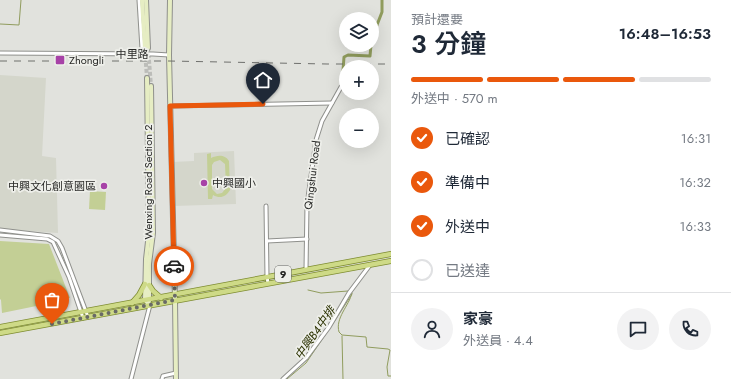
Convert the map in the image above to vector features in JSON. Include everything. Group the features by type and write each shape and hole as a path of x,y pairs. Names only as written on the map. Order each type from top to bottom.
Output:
{"main road":[{"name":"9","path":"0,327 132,303 148,302 175,297 267,277 391,254"},
{"name":"9","path":"0,332 88,317 162,298 268,283 391,261"},
{"path":"132,303 147,285 162,298"}],"street":[{"path":"141,0 146,48 147,0"},
{"path":"170,0 169,55 176,379"},
{"name":"中里路","path":"0,53 169,55"},
{"name":"Wenxing Road Section 2","path":"147,78 149,233 147,285 148,302"},
{"name":"Wenxing Road Section 2","path":"147,285 153,233 151,86"},
{"name":"Qingshui Road","path":"306,270 307,205 316,140 322,121 339,91"},
{"path":"170,106 332,103"},
{"path":"266,206 268,283"},
{"path":"0,230 50,236 55,239 62,248 88,317"},
{"path":"0,235 53,242 68,277 82,318"},
{"path":"267,241 307,239"},
{"path":"283,379 306,358 370,265"},
{"path":"131,379 148,302"},
{"path":"162,379 163,376 176,373"}],"shaded area":[{"path":"0,75 46,78 42,156 56,158 58,233 0,229"},
{"name":"中興國小","path":"234,151 236,204 174,206 172,162 194,161 194,153"}],"green space":[{"path":"211,153 211,158 223,156 229,161 230,190 223,197 213,195 212,199 208,199 207,154","holes":["220,160 225,164 226,188 222,193 217,194 212,189 212,165 214,162"]},
{"path":"90,191 106,192 105,210 89,209"},
{"path":"0,241 49,244 70,298 55,297 51,303 2,313 0,299"}],"waterway":[{"path":"0,24 19,25 21,0"},
{"path":"379,20 382,12 382,0"},
{"path":"344,60 344,57 348,55 370,56 370,52"},
{"path":"308,290 321,293 348,291"},
{"path":"352,293 339,322 339,332 342,335 366,337 367,347 390,350 387,367 388,376 391,376"},
{"name":"中興B4中排","path":"287,379 306,363 352,294"},
{"path":"342,336 343,379"}],"tunnel":[{"path":"148,48 151,86"},
{"path":"145,51 147,78"}],"railway":[{"path":"0,61 169,61 391,64"}],"way so far":[{"path":"52,324 175,300 174,266"}],"place":[{"name":"Zhongli","path":"60,60"},
{"name":"中興國小","path":"204,183"},
{"name":"中興文化創意園區","path":"104,186"}],"route":[{"path":"174,266 170,106 263,104"}]}
